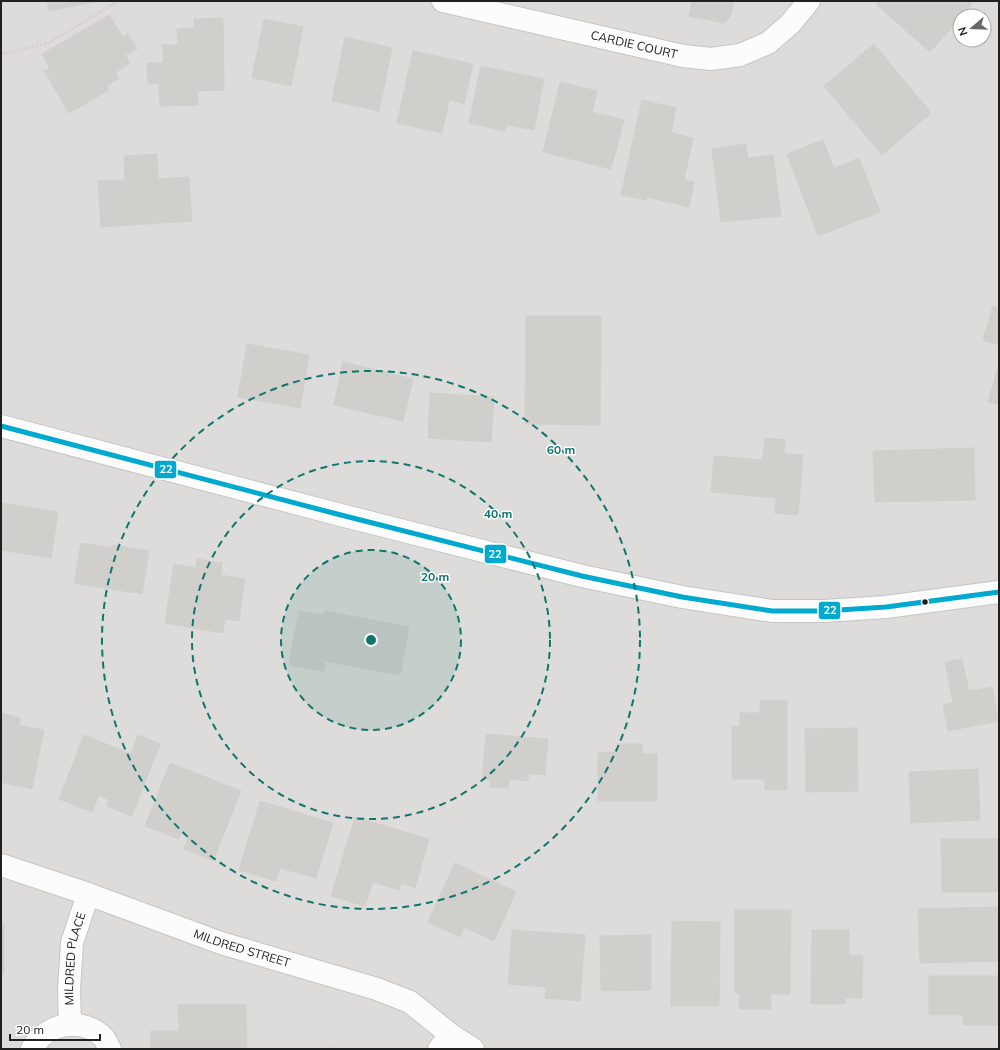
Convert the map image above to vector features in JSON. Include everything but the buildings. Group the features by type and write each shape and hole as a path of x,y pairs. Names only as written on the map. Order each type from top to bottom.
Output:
{"street":[{"name":"CARDIE COURT","path":"443,1 683,56 711,59 740,55 768,43 790,24 809,1"},
{"path":"1,426 574,574 682,598 772,611 824,611 886,607 999,592"},
{"name":"MILDRED STREET","path":"1,866 88,894 221,943 378,989 410,1002 445,1042 472,1049"},
{"name":"MILDRED PLACE","path":"70,1024 69,989 72,943 88,894"},
{"path":"32,1049 37,1040 52,1029 70,1024 88,1028 104,1038 110,1049"}],"path":[{"path":"1,54 49,43 118,1"}],"shaded area":[{"path":"1,1 999,1 999,1049 1,1049"}],"transit line":[{"name":"22","path":"1,426 337,514 582,576 682,597 772,611 824,611 886,607 999,592"}]}
